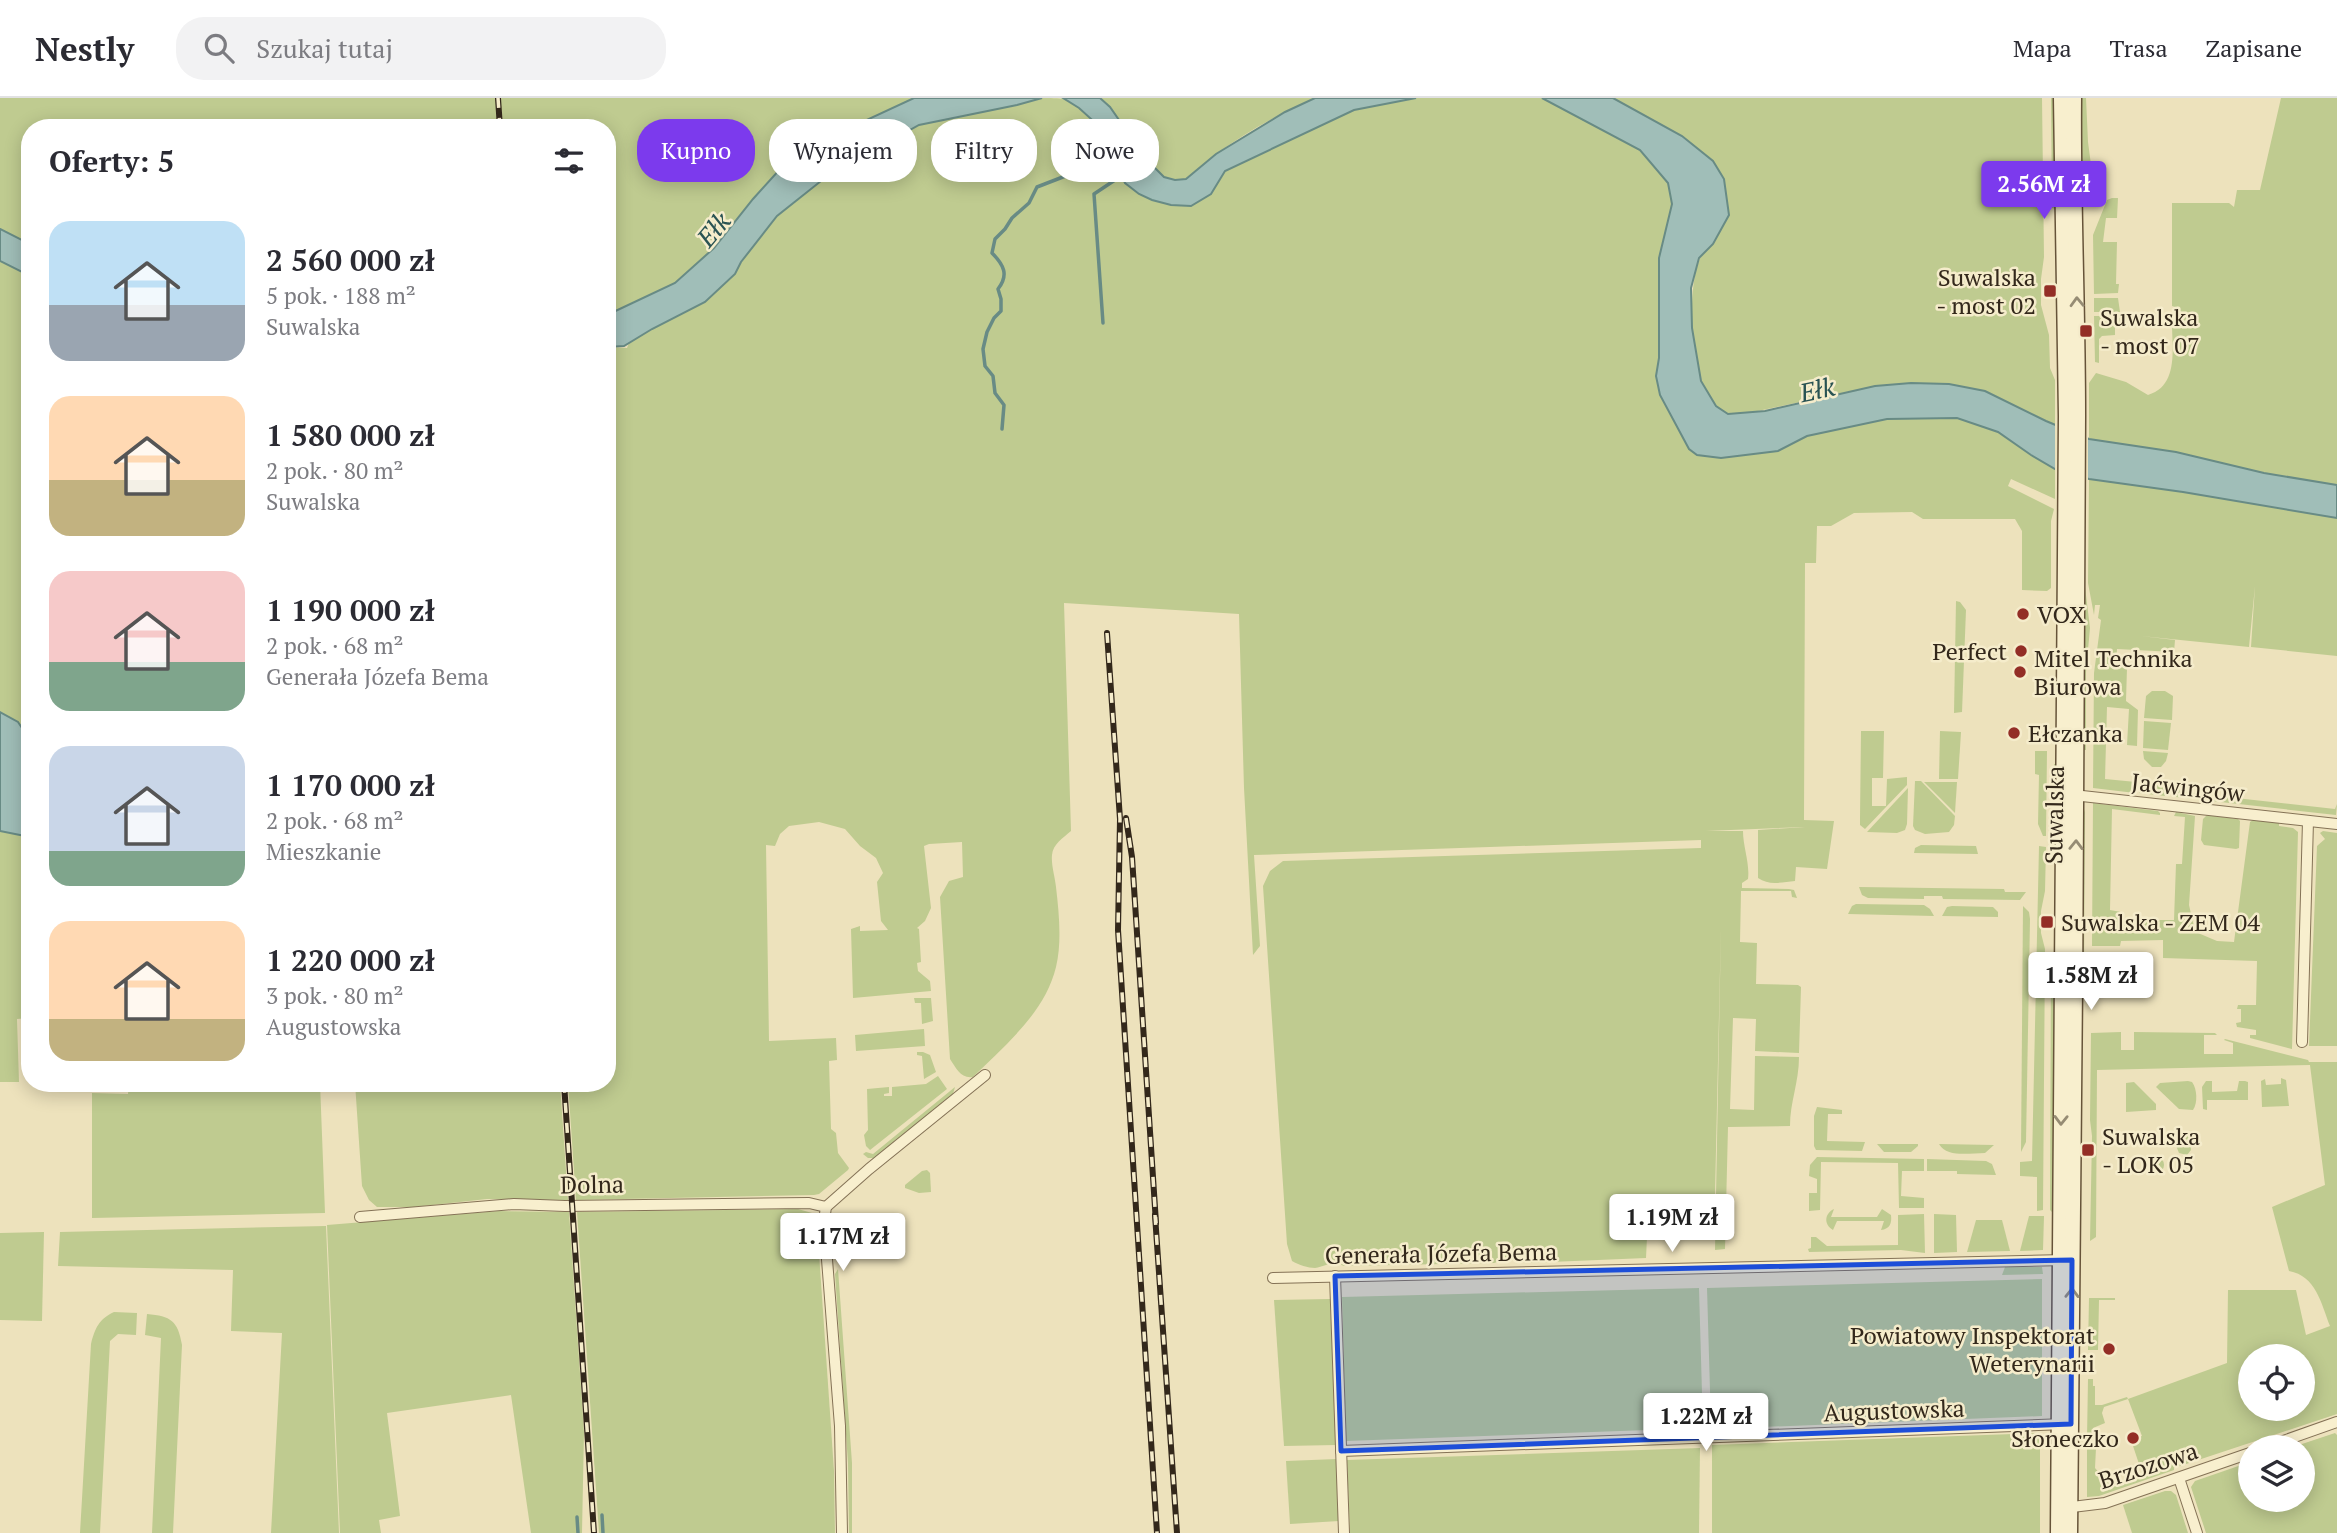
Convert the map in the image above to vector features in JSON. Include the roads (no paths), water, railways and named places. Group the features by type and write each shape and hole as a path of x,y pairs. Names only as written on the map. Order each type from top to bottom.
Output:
{"street":[{"name":"Suwalska","path":"2061,98 2072,417"},
{"name":"Suwalska","path":"2058,1533 2064,1508 2065,1424 2074,98"},
{"name":"Jaćwingów","path":"2070,795 2337,824"},
{"path":"2302,1042 2308,821"},
{"path":"842,1533 840,1426 824,1221 826,1207 985,1075"},
{"name":"Dolna","path":"360,1217 514,1204 565,1206 809,1203 826,1207"},
{"name":"Generała Józefa Bema","path":"1273,1278 2066,1260"},
{"path":"1335,1276 1344,1533"},
{"path":"2300,1435 2337,1422"},
{"name":"Augustowska","path":"1341,1451 2065,1424"},
{"name":"Brzozowa","path":"2064,1508 2105,1503 2238,1457"},
{"path":"2179,1478 2197,1533"},
{"name":"Suwalska","path":"2064,1508 2070,1533"}],"water":[{"path":"914,98 1042,98 948,119 931,119 931,123 917,126 917,119 869,119"},
{"path":"1063,98 1100,98 1118,119 1091,119"},
{"path":"1315,98 1416,98 1354,110 1225,171 1211,194 1191,206 1152,200 1125,183 1159,182 1159,172 1164,177 1175,180 1186,179 1216,154 1285,112"},
{"path":"1542,98 1613,98 1682,136 1713,161 1724,179 1729,215 1713,244 1699,258 1691,288 1692,328 1701,381 1716,406 1728,414 1765,411 1875,386 1949,384 1985,391 2089,439 2176,452 2264,473 2337,485 2337,518 2089,479 2055,469 1998,432 1957,418 1887,419 1807,436 1778,451 1721,458 1697,455 1689,449 1660,395 1656,376 1659,358 1659,258 1672,204 1668,183 1640,150"},
{"path":"769,181 820,182 777,216 741,262 735,274 705,302 624,346 616,346 616,311 675,283 714,248"},
{"path":"0,229 21,240 21,272 0,261"},
{"path":"0,712 21,726 21,835 0,831"}],"waterway":[{"path":"1002,429 1004,405 995,393 993,376 985,366 983,349 987,332 1001,311 998,289 1004,270 992,253 995,239 1029,203 1037,187 1051,182"},
{"path":"1103,323 1094,194 1112,182"},
{"path":"602,1515 603,1533"},
{"path":"577,1517 578,1533"}],"railway":[{"path":"498,98 499,119"},
{"path":"1107,633 1120,819 1118,930 1157,1533"},
{"path":"1126,818 1132,857 1156,1223"},
{"path":"565,1092 594,1533"},
{"path":"1155,1215 1177,1533"}],"place":[{"name":"Suwalska - most 02","path":"2050,291"},
{"name":"Suwalska - most 07","path":"2086,331"},
{"name":"VOX","path":"2023,614"},
{"name":"Perfect","path":"2021,651"},
{"name":"Mitel Technika Biurowa","path":"2020,672"},
{"name":"Ełczanka","path":"2014,733"},
{"name":"Suwalska - ZEM 04","path":"2047,922"},
{"name":"Suwalska - LOK 05","path":"2088,1150"},
{"name":"Powiatowy Inspektorat Weterynarii","path":"2109,1349"},
{"name":"Słoneczko","path":"2133,1438"}],"water label":[{"name":"Ełk","path":"713,229"},
{"name":"Ełk","path":"1817,389"}]}
